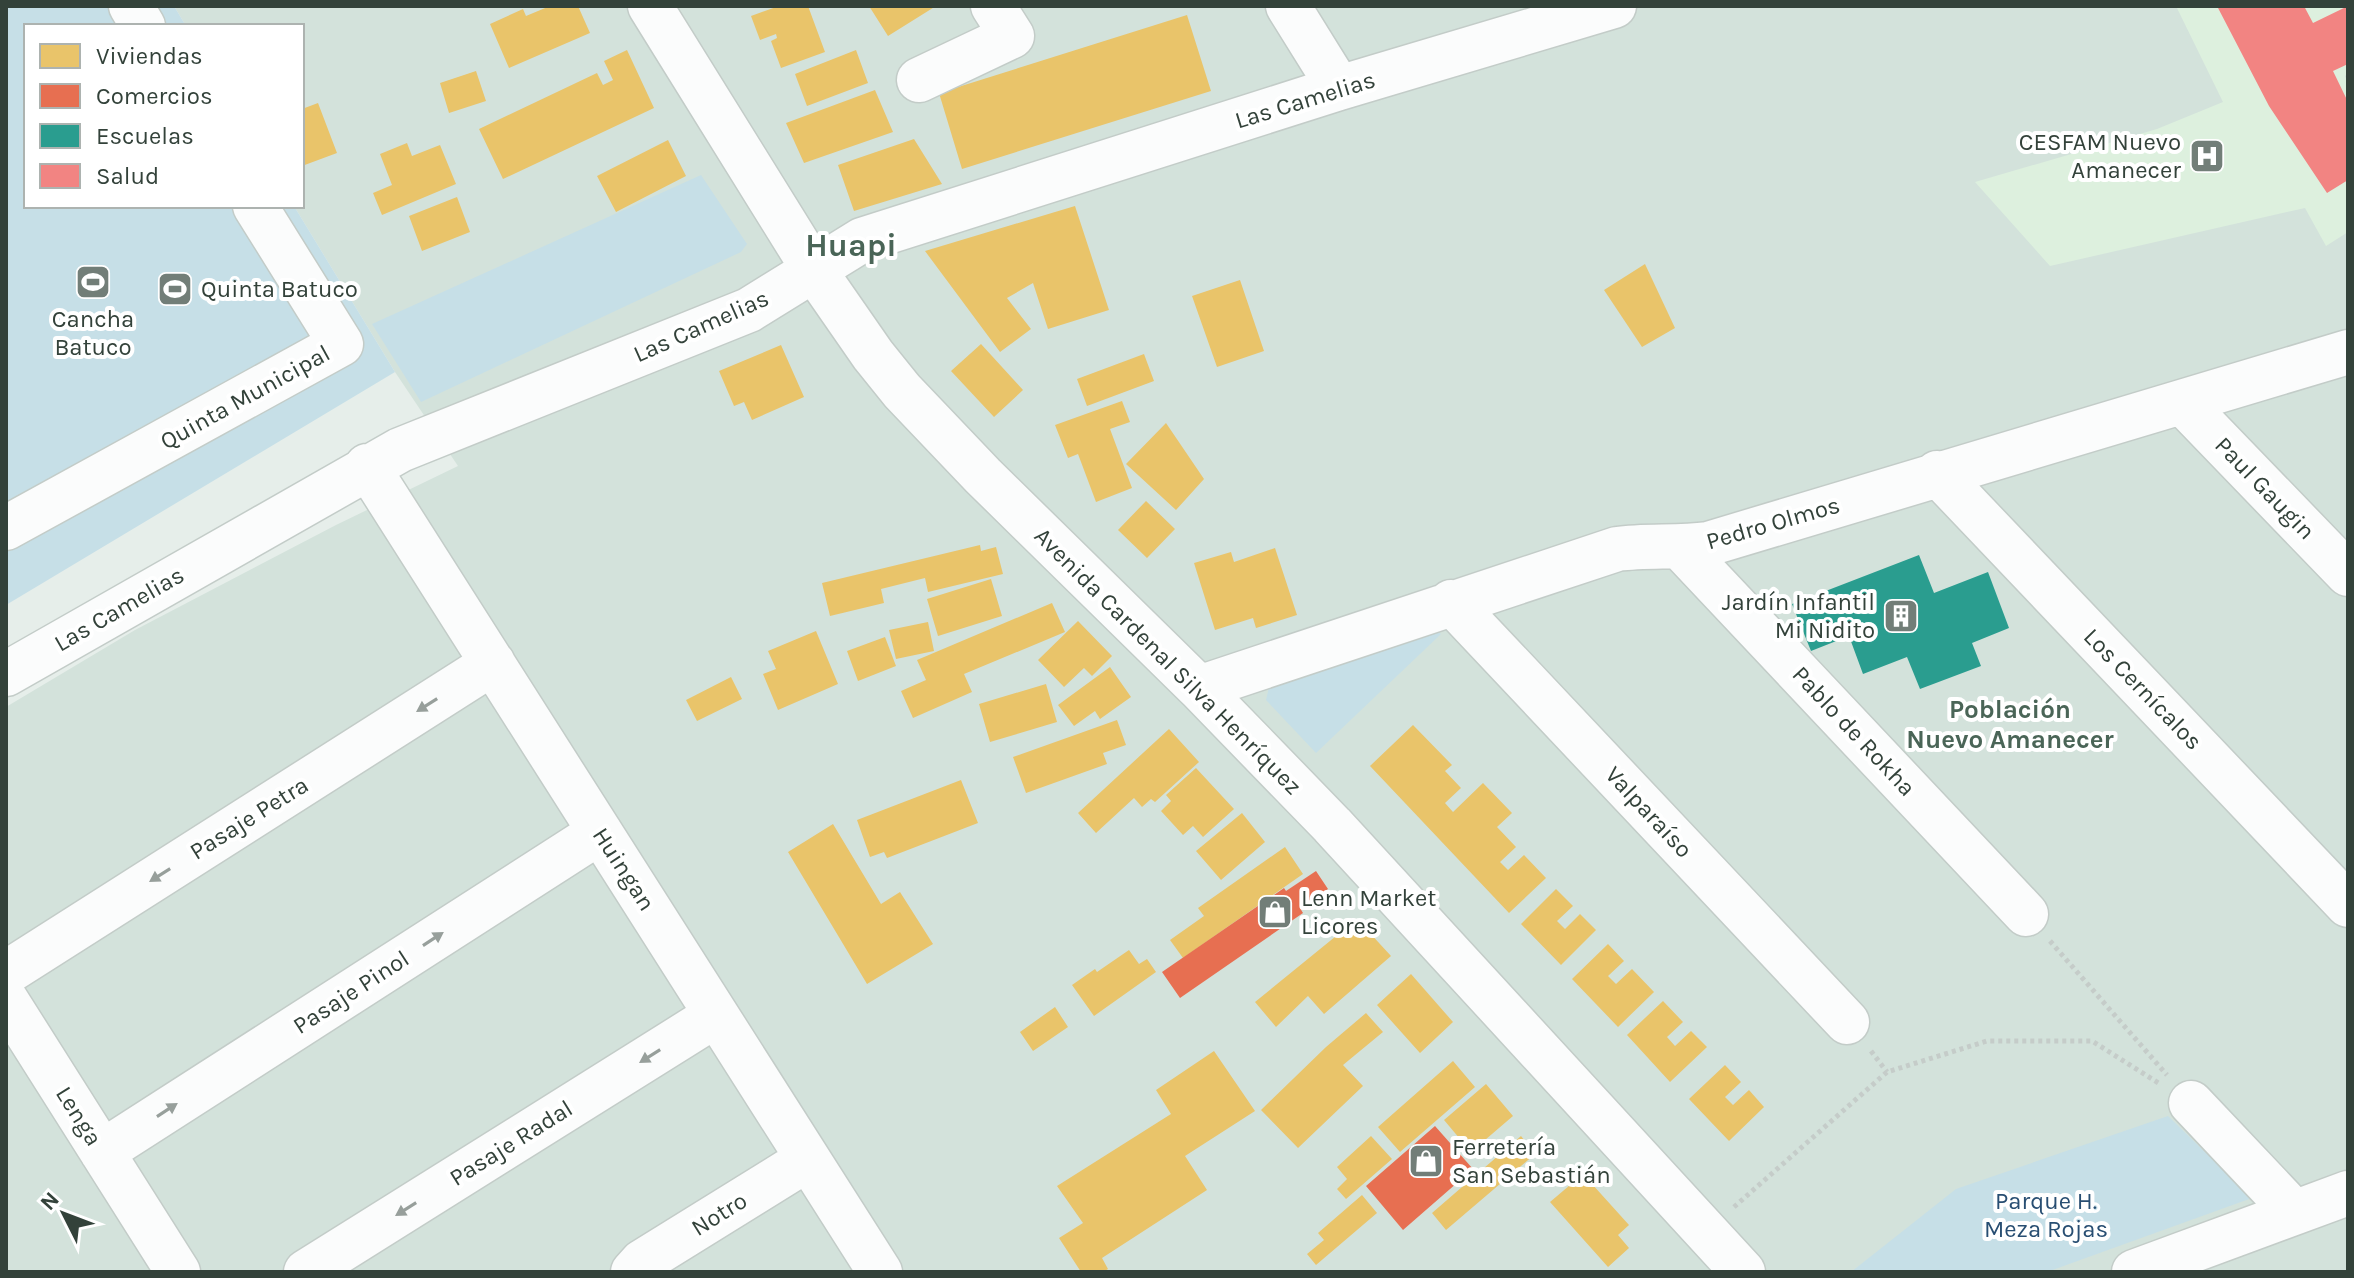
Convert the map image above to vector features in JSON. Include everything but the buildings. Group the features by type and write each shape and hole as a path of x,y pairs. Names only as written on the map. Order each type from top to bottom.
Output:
{"street":[{"path":"131,6 142,24"},
{"name":"Avenida Cardenal Silva Henríquez","path":"650,6 814,270 873,355 936,429 1199,688 1400,898 1743,1272"},
{"path":"919,80 1012,36 993,6"},
{"path":"1288,6 1339,88"},
{"name":"Las Camelias","path":"6,674 367,466 735,316 862,240 1560,14 1614,6"},
{"name":"Quinta Municipal","path":"6,528 341,344 256,208"},
{"name":"Pedro Olmos","path":"1199,688 1617,549 1637,546 1681,548 1708,544 2348,352"},
{"name":"Paul Gaugin","path":"2182,402 2348,574"},
{"name":"Huingan","path":"367,466 880,1272"},
{"name":"Los Cernícalos","path":"1937,473 2348,905"},
{"name":"Pablo de Rokha","path":"1681,548 2026,914"},
{"name":"Valparaíso","path":"1451,602 1847,1022"},
{"name":"Pasaje Petra","path":"6,973 493,663"},
{"name":"Pasaje Pinol","path":"102,1152 600,832"},
{"name":"Lenga","path":"6,1000 178,1272"},
{"name":"Pasaje Radal","path":"306,1272 716,1015"},
{"path":"2191,1103 2294,1212"},
{"name":"Notro","path":"633,1272 642,1262 808,1159"},
{"path":"2134,1272 2228,1256 2294,1212 2348,1193"}],"path":[{"path":"2026,914 2191,1103"},
{"path":"1707,1232 1887,1072 1987,1041 2092,1041 2191,1103"}],"shaded area":[{"path":"174,6 2348,6 2348,1272 6,1272 6,707 135,630 336,525 458,466 395,372 295,208 304,208 304,24 185,24"},
{"name":"CESFAM Nuevo Amanecer","path":"2176,6 2348,6 2348,73 2345,76 2348,83 2348,232 2326,246 2305,208 2050,266 1975,182 2157,129 2223,102"}],"green space":[{"name":"Quinta Batuco","path":"6,6 174,6 185,24 24,24 24,208 295,208 395,372 6,605"},
{"path":"701,175 747,244 741,252 421,402 372,324"},
{"path":"1431,628 1441,634 1316,753 1266,700 1270,683"},
{"name":"Parque H. Meza Rojas","path":"2168,1116 2252,1198 2047,1272 1851,1272 1956,1189"}],"place":[{"name":"CESFAM Nuevo Amanecer","path":"2207,156"},
{"name":"Cancha Batuco","path":"93,282"},
{"name":"Quinta Batuco","path":"175,289"},
{"name":"Jardín Infantil Mi Nidito","path":"1901,616"},
{"name":"Lenn Market Licores","path":"1275,912"},
{"name":"Ferretería San Sebastián","path":"1426,1161"}],"district":[{"name":"Huapi","path":"851,245"},
{"name":"Población Nuevo Amanecer","path":"2010,724"}]}
